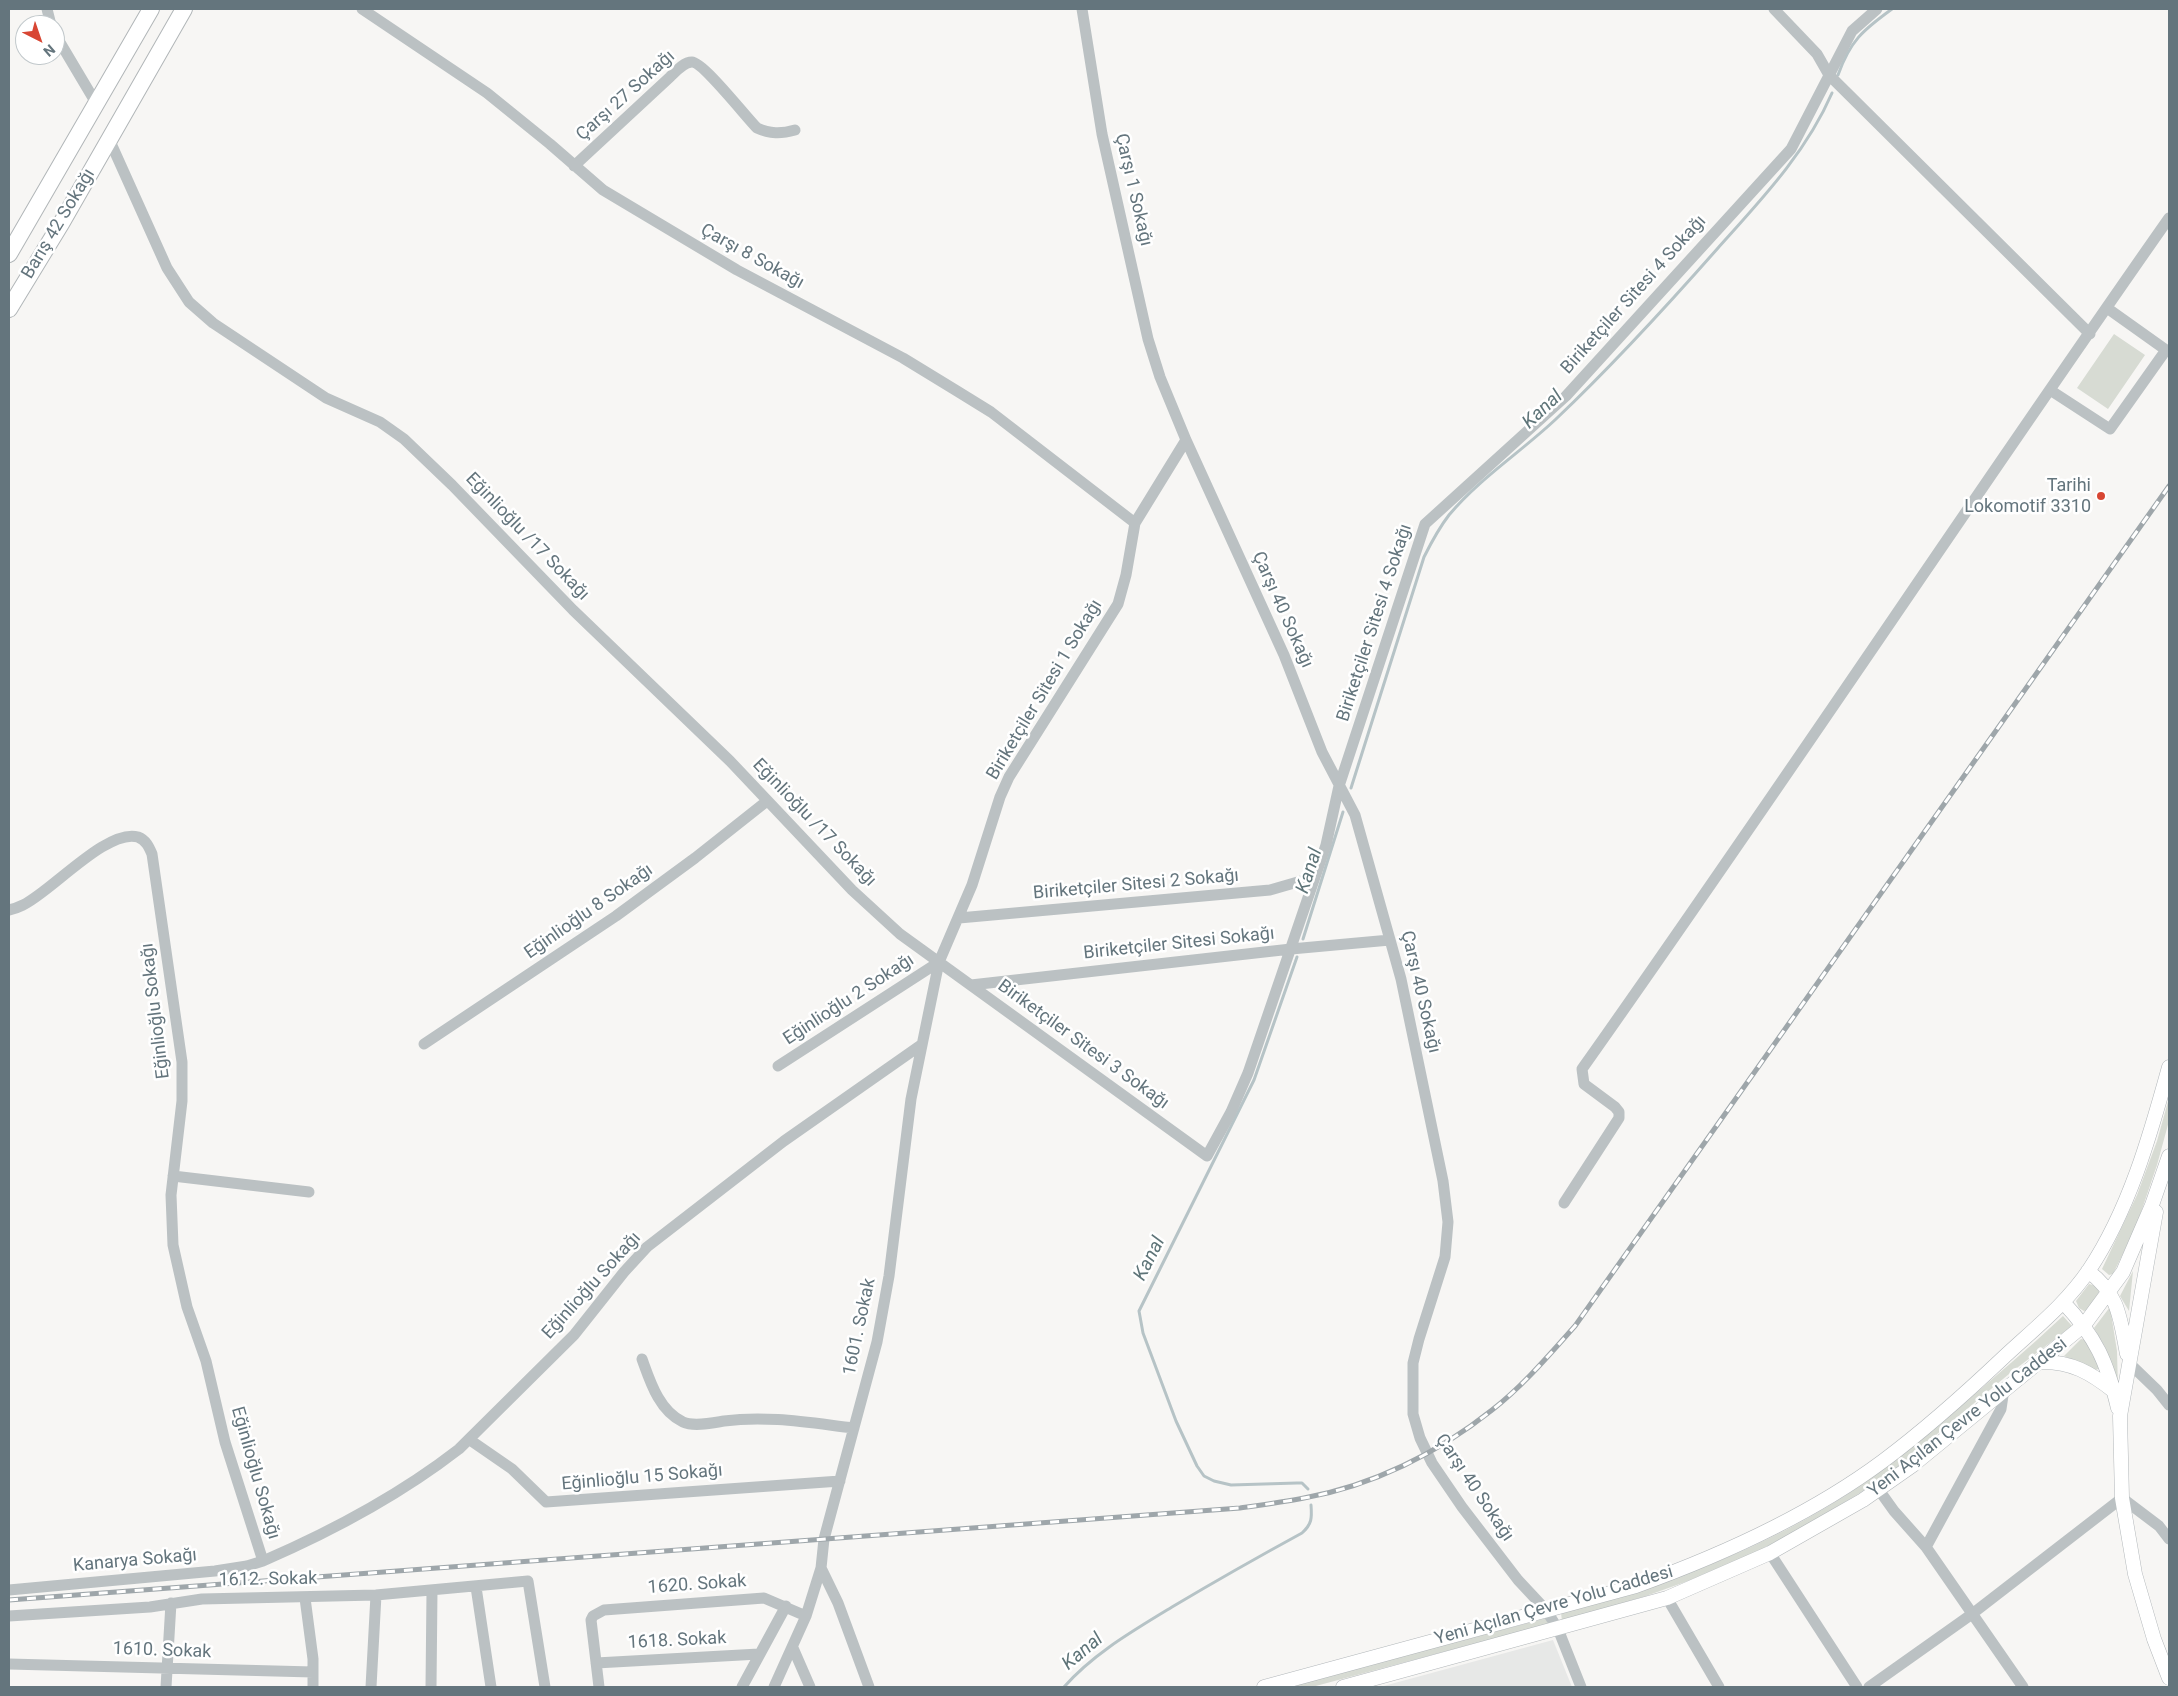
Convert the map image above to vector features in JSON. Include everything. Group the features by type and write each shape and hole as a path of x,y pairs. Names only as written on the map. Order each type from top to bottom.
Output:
{"highway":[{"name":"Barış 42 Sokağı","path":"9,254 151,9"},
{"name":"Barış 42 Sokağı","path":"9,309 184,9"}],"main road":[{"name":"Yeni Açılan Çevre Yolu Caddesi","path":"1264,1687 1636,1586 1723,1552 1799,1514 1853,1481 1905,1444 1980,1380 2063,1302 2088,1271 2100,1252 2127,1193 2150,1131 2169,1067"},
{"path":"2169,1156 2162,1178 2128,1362 2120,1416 2122,1498 2136,1582 2154,1640 2169,1678"},
{"name":"Yeni Açılan Çevre Yolu Caddesi","path":"1343,1687 1667,1598 1770,1553 1832,1519 1879,1490 1913,1465 2084,1325 2110,1292 2132,1254 2162,1178"},
{"path":"2088,1271 2101,1280 2110,1292 2118,1309 2128,1362"},
{"path":"2063,1302 2084,1325 2098,1348 2115,1392 2120,1416"},
{"path":"2040,1362 2055,1361 2078,1367 2091,1373 2115,1392"}],"street":[{"name":"Çarşı 8 Sokağı","path":"362,9 487,93 603,190 737,270 903,358 974,402 1067,470 1135,523"},
{"name":"Çarşı 1 Sokağı","path":"1082,9 1102,134 1148,339 1160,377"},
{"path":"1774,9 1817,54 1829,75 2090,334"},
{"name":"Biriketçiler Sitesi 4 Sokağı","path":"1207,1156 1241,1092 1291,949 1326,846 1339,786 1424,524 1566,396 1792,149 1852,31 1877,9"},
{"path":"65,51 96,104"},
{"name":"Çarşı 27 Sokağı","path":"574,166 682,66 691,62 699,64 708,72 757,128 777,134 795,130"},
{"name":"Eğinlioğlu /17 Sokağı","path":"109,139 167,268 189,302 212,323 326,398 385,425 404,439 452,485 573,610 730,761 821,859 869,906 900,934 939,962"},
{"path":"1564,1203 1619,1118 1619,1112 1615,1107 1584,1084 1582,1069 1722,870 1909,594 2169,218"},
{"path":"2050,390 2110,429 2167,347 2107,308"},
{"name":"Çarşı 40 Sokağı","path":"1160,377 1186,440 1284,655 1322,752 1358,824 1408,1007 1443,1181 1448,1222 1444,1257 1418,1338 1413,1364 1413,1414 1420,1438 1437,1471 1507,1567 1546,1610 1558,1628 1581,1687"},
{"name":"Biriketçiler Sitesi 1 Sokağı","path":"939,962 959,918 979,866 1007,782 1118,604 1126,575 1135,523 1186,440"},
{"name":"Eğinlioğlu 8 Sokağı","path":"424,1044 616,916 695,858 767,801"},
{"name":"Eğinlioğlu Sokağı","path":"9,910 24,905 99,848 114,841 136,837 144,840 152,854 182,1062 182,1101 173,1176 172,1245 186,1307 206,1361 225,1442 262,1561 343,1523 443,1462 470,1440 507,1400 574,1335 624,1272 647,1247 784,1141 921,1045"},
{"name":"Biriketçiler Sitesi 2 Sokağı","path":"959,918 1270,890 1315,877"},
{"name":"Biriketçiler Sitesi Sokağı","path":"971,985 1291,949 1390,940"},
{"name":"Biriketçiler Sitesi 3 Sokağı","path":"939,962 1207,1156"},
{"name":"1601. Sokak","path":"774,1687 806,1616 821,1568 824,1539 873,1362 885,1305 906,1132 921,1045 939,962"},
{"name":"Eğinlioğlu 2 Sokağı","path":"778,1066 939,962"},
{"path":"173,1176 309,1192"},
{"path":"642,1359 657,1397 683,1423 694,1424 754,1418 854,1428"},
{"path":"2128,1362 2157,1390 2169,1405"},
{"path":"1926,1547 2001,1409 2004,1389"},
{"name":"Eğinlioğlu 15 Sokağı","path":"470,1440 512,1469 546,1502 840,1481"},
{"path":"1879,1490 1894,1511 1926,1547 2023,1687"},
{"path":"1869,1687 1972,1614 2122,1498 2159,1526 2169,1540"},
{"path":"1770,1553 1857,1687"},
{"name":"Kanarya Sokağı","path":"9,1590 214,1571 248,1566 262,1561"},
{"path":"821,1568 838,1603 869,1687"},
{"name":"1612. Sokak","path":"9,1616 150,1607 202,1599 376,1595 528,1581 546,1687"},
{"path":"476,1587 491,1687"},
{"path":"431,1687 432,1591"},
{"path":"371,1687 376,1595"},
{"path":"305,1598 312,1643 313,1687"},
{"name":"1620. Sokak","path":"596,1663 591,1620 593,1616 604,1610 764,1598 806,1616"},
{"path":"1667,1598 1718,1687"},
{"path":"166,1687 172,1603"},
{"path":"742,1687 786,1606"},
{"path":"793,1648 810,1687"},
{"name":"1618. Sokak","path":"596,1663 759,1654"},
{"path":"596,1663 599,1687"},
{"name":"1610. Sokak","path":"9,1664 313,1672"}],"shaded area":[{"path":"2114,334 2145,355 2108,409 2077,388"},
{"path":"2169,1098 2169,1121 2157,1165 2136,1227 2113,1274 2109,1275 2102,1269 2137,1195 2157,1141"},
{"path":"2133,1271 2129,1311 2120,1296"},
{"path":"2089,1284 2097,1286 2100,1291 2087,1310 2084,1311 2079,1308 2076,1301"},
{"path":"2110,1307 2117,1351 2118,1388 2105,1347 2094,1328"},
{"path":"2063,1316 2072,1326 2009,1374 1894,1470 1860,1493 1762,1549 1688,1581 1646,1596 1562,1621 1561,1613 1646,1588 1728,1557 1768,1539 1845,1496 1919,1441"},
{"path":"2081,1339 2086,1340 2100,1368 2096,1370 2064,1356"},
{"path":"1547,1618 1548,1624 1312,1687 1286,1687"},
{"path":"1553,1640 1572,1687 1380,1687"}],"waterway":[{"name":"Kanal","path":"1838,75 1847,53 1859,37 1873,23 1892,9"},
{"name":"Kanal","path":"1351,788 1424,557 1445,520 1487,477 1543,431 1577,399 1679,292 1750,212 1796,156 1832,93"},
{"name":"Kanal","path":"1303,939 1343,812"},
{"name":"Kanal","path":"1297,957 1254,1080 1139,1311 1143,1333 1176,1421 1197,1466 1204,1476 1214,1481 1231,1485 1302,1483 1308,1489"},
{"name":"Kanal","path":"1064,1687 1101,1653 1129,1634 1204,1588 1302,1533 1308,1527 1311,1520 1311,1505"}],"railway":[{"path":"9,1600 1240,1508 1329,1493 1379,1476 1427,1454 1471,1426 1503,1401 1535,1370 1575,1326 2169,486"}],"place":[{"name":"Tarihi Lokomotif 3310","path":"2101,496"}]}
